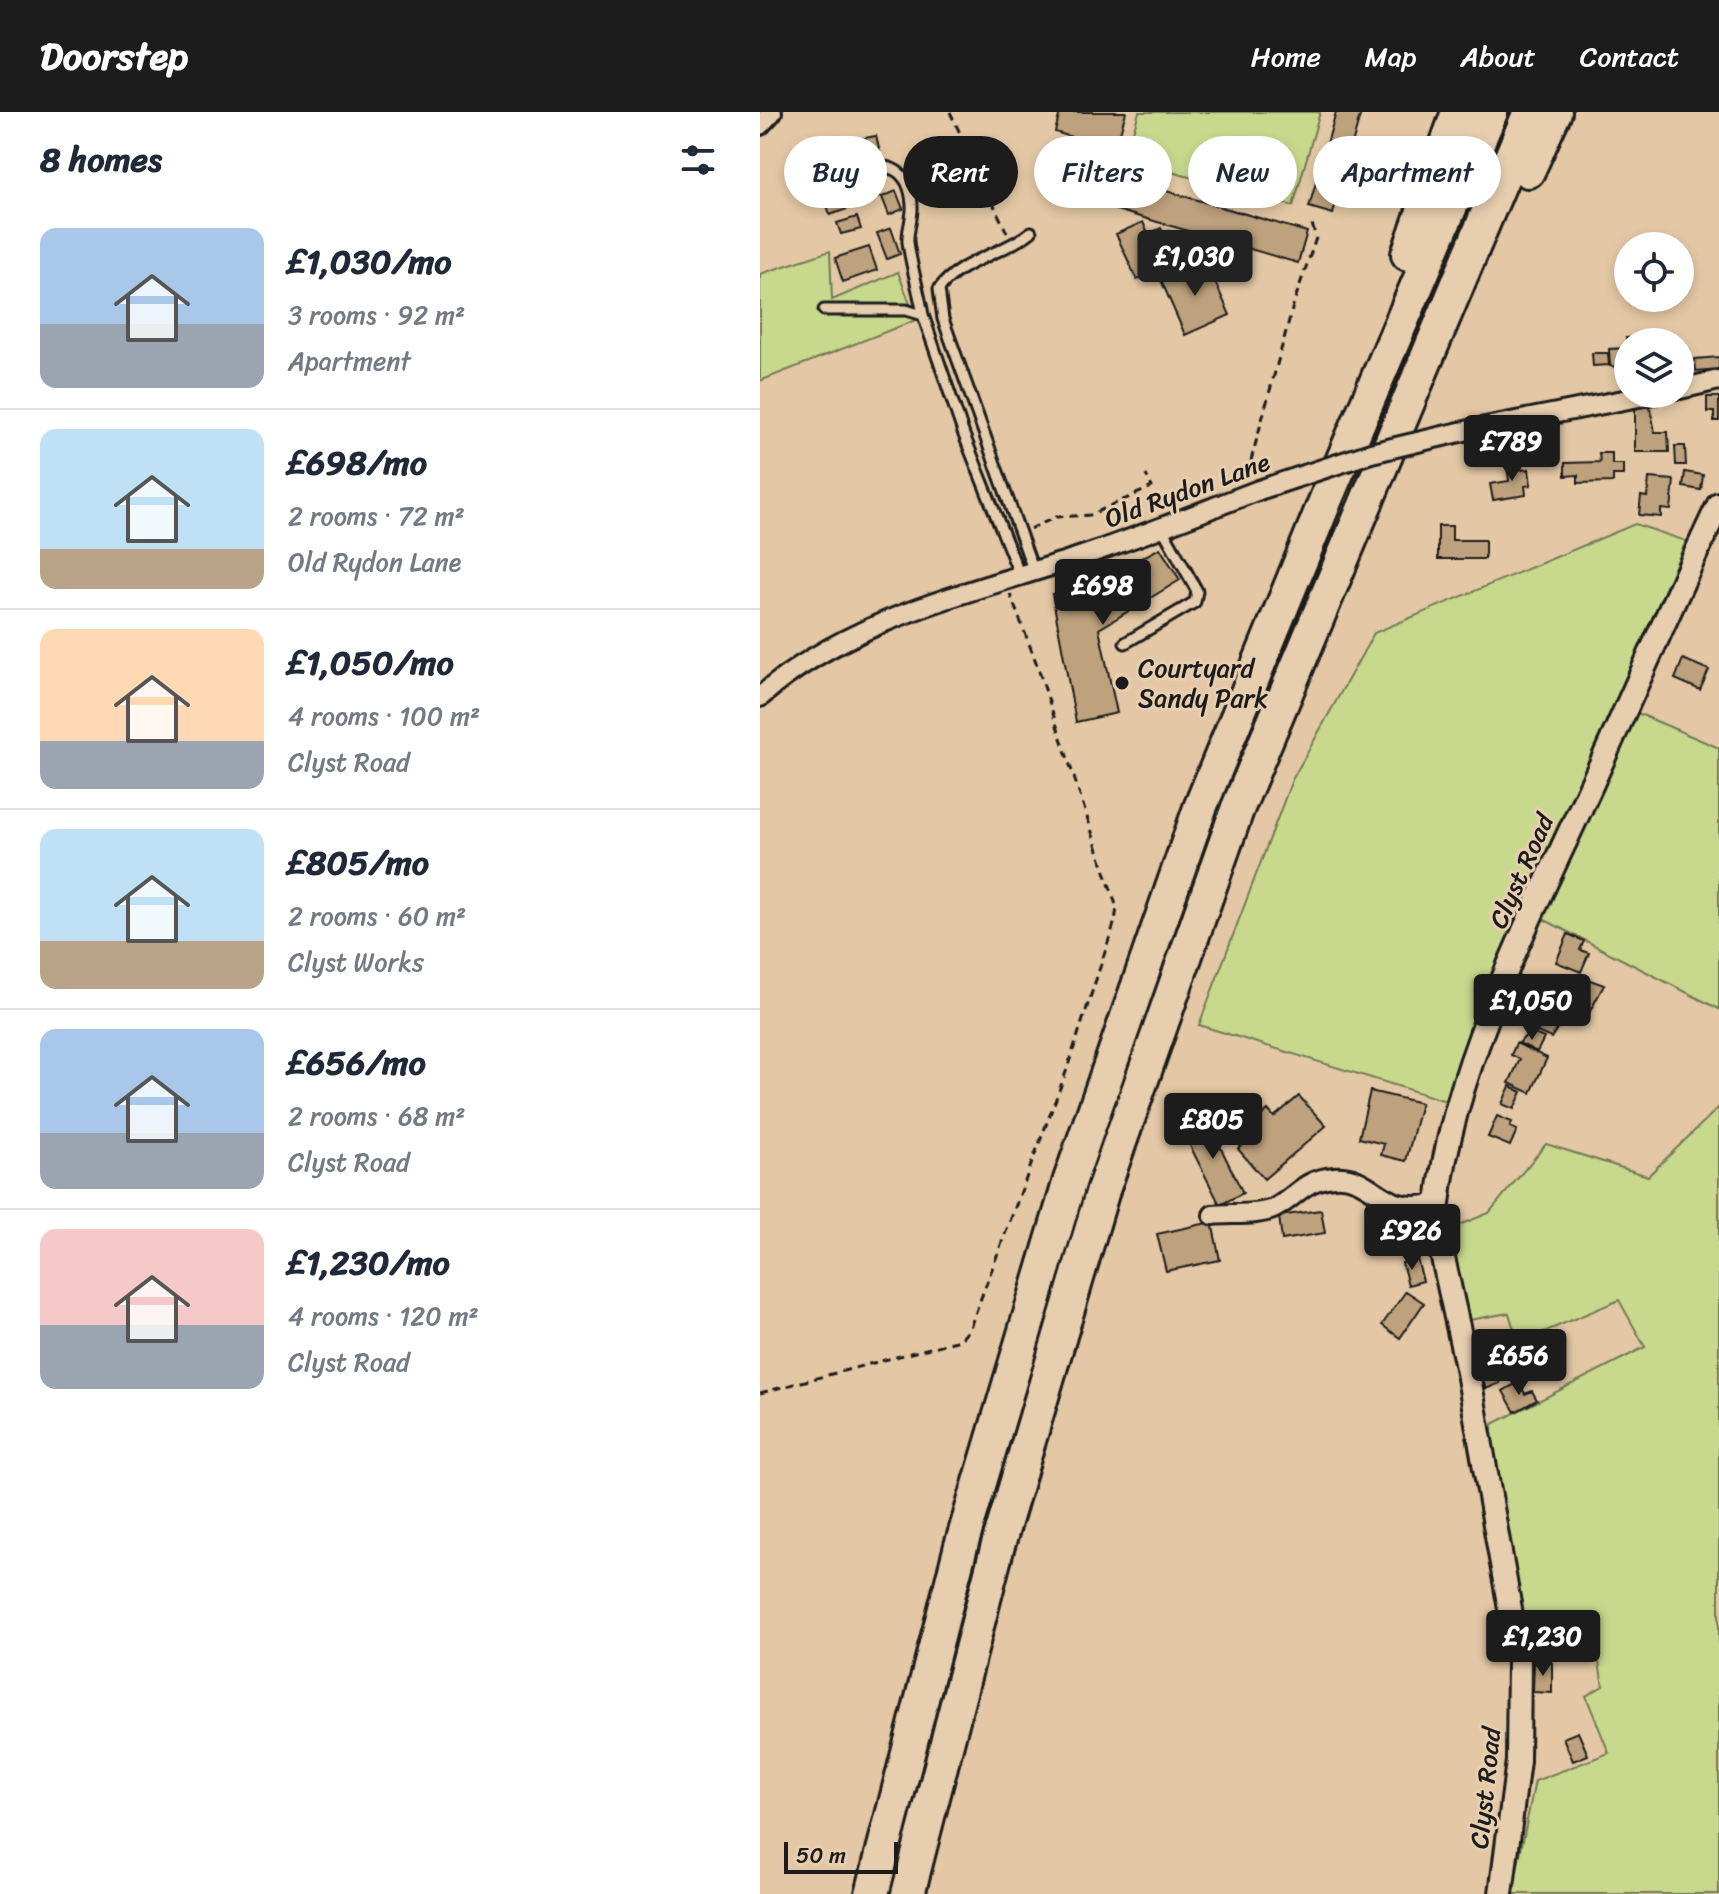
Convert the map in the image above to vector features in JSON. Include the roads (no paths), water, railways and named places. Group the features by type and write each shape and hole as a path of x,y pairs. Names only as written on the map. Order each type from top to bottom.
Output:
{"highway":[{"path":"1326,499 1335,446 1458,112"},
{"path":"872,1894 961,1546 1070,1180 1200,808 1326,499 1491,112"},
{"path":"908,1894 997,1549 1103,1190 1237,810 1530,112"},
{"path":"1366,500 1451,349 1555,112"}],"street":[{"path":"760,125 772,112"},
{"path":"1694,386 1719,380"},
{"name":"Old Rydon Lane","path":"760,697 826,651 895,619 1259,490 1371,453 1614,402"},
{"name":"Clyst Road","path":"1501,1894 1518,1761 1519,1660 1468,1372 1436,1226 1438,1203 1462,1095 1528,919 1719,504"},
{"path":"1213,1215 1272,1210 1296,1188 1333,1177 1358,1179 1382,1198 1416,1208 1438,1203"}],"lane":[{"path":"887,166 898,170 910,187 913,209 908,241 923,315 1014,578"},
{"path":"1014,578 974,410 939,298 939,289 947,279 1013,245 1031,232"},
{"path":"824,310 906,310 923,315"},
{"path":"1125,643 1195,602 1197,591 1166,535 1170,524"}],"place":[{"name":"Courtyard Sandy Park","path":"1122,683"}]}
